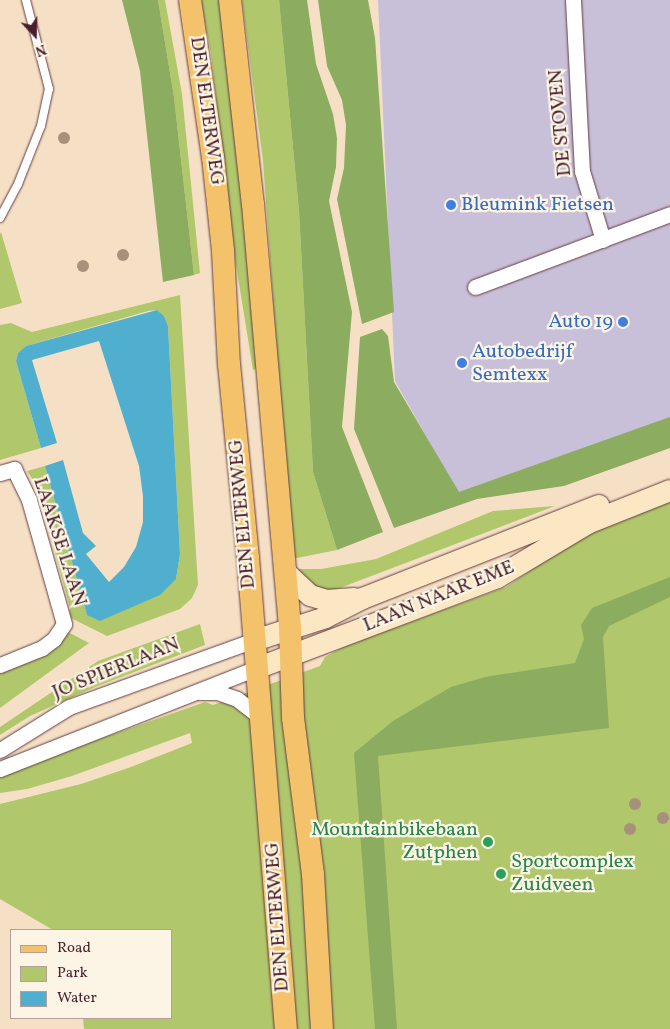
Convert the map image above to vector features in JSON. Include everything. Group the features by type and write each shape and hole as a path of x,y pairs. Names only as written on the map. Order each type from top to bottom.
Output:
{"main road":[{"name":"DEN ELTERWEG","path":"190,0 213,156 222,241 229,364 259,716 276,879 286,1029"},
{"name":"DEN ELTERWEG","path":"230,0 253,204 290,628 293,718 312,874 322,1029"}],"street":[{"name":"DE STOVEN","path":"573,0 582,171 603,240"},
{"path":"475,287 670,214"},
{"name":"LAAKSE LAAN","path":"0,473 14,469 29,500 64,624 54,639 42,648 0,665"},
{"name":"LAAN NAAR EME","path":"254,640 324,617 362,598 670,476"},
{"name":"LAAN NAAR EME","path":"256,668 497,577 589,522 670,490"},
{"name":"LAAN NAAR EME","path":"285,572 310,595 326,600 362,598"},
{"name":"JO SPIERLAAN","path":"0,750 69,707 215,651 254,640"},
{"path":"0,769 189,692 256,668"},
{"path":"189,692 217,692 237,699 259,716"}],"lane":[{"path":"0,218 38,132 49,89 26,0"}],"shaded area":[{"path":"378,0 670,0 670,418 458,493 395,381"}],"green space":[{"path":"122,0 158,0 174,97 194,275 163,282 140,71"},
{"path":"158,0 165,0 182,94 200,273 194,275 174,97"},
{"path":"201,0 222,0 259,367 253,370 235,259 211,54"},
{"path":"242,0 279,0 299,211 313,472 337,550 292,559 263,161"},
{"path":"279,0 307,0 316,64 333,114 337,138 336,167 329,201 352,312 342,427 383,532 337,550 313,472 299,211"},
{"path":"318,0 368,0 375,38 394,312 362,324 337,199 344,168 346,125 342,100 327,66"},
{"path":"1,232 22,303 0,309 0,234"},
{"path":"180,295 198,585 192,598 180,609 107,636 69,617 70,608 37,486 27,471 45,466 87,615 176,579 180,554 168,326 164,316 157,310 148,311 26,346 18,353 16,361 41,448 0,460 0,325 11,323 32,332"},
{"path":"382,329 388,336 394,382 459,492 670,417 670,448 564,486 477,499 394,528 354,429 360,337"},
{"path":"670,496 670,1029 84,1029 83,1019 172,1019 172,929 51,929 0,899 0,804 81,784 131,767 192,743 190,733 72,776 27,789 0,793 0,774 205,702 213,705 320,666 325,657 345,646 506,587 597,525"},
{"path":"555,506 320,594 294,569 321,569 376,559 493,511"},
{"path":"670,577 670,597 609,626 603,637 609,728 378,756 397,1029 375,1029 354,753 393,721 451,687 485,677 575,663 584,639 581,625 592,608"},
{"path":"200,624 205,645 95,687 30,716 0,735 0,727 98,661"},
{"path":"66,631 89,643 0,708 0,672"}],"water":[{"path":"157,310 164,316 168,326 180,554 176,579 160,595 100,621 87,615 45,466 63,460 83,533 96,546 86,554 109,582 124,567 136,547 143,522 143,496 139,466 99,341 32,360 57,443 41,448 16,361 18,353 26,346"}],"place":[{"name":"Bleumink Fietsen","path":"451,205"},
{"name":"Auto 19","path":"623,322"},
{"name":"Autobedrijf Semtexx","path":"462,363"},
{"name":"Mountainbikebaan Zutphen","path":"488,842"},
{"name":"Sportcomplex Zuidveen","path":"501,874"}]}
